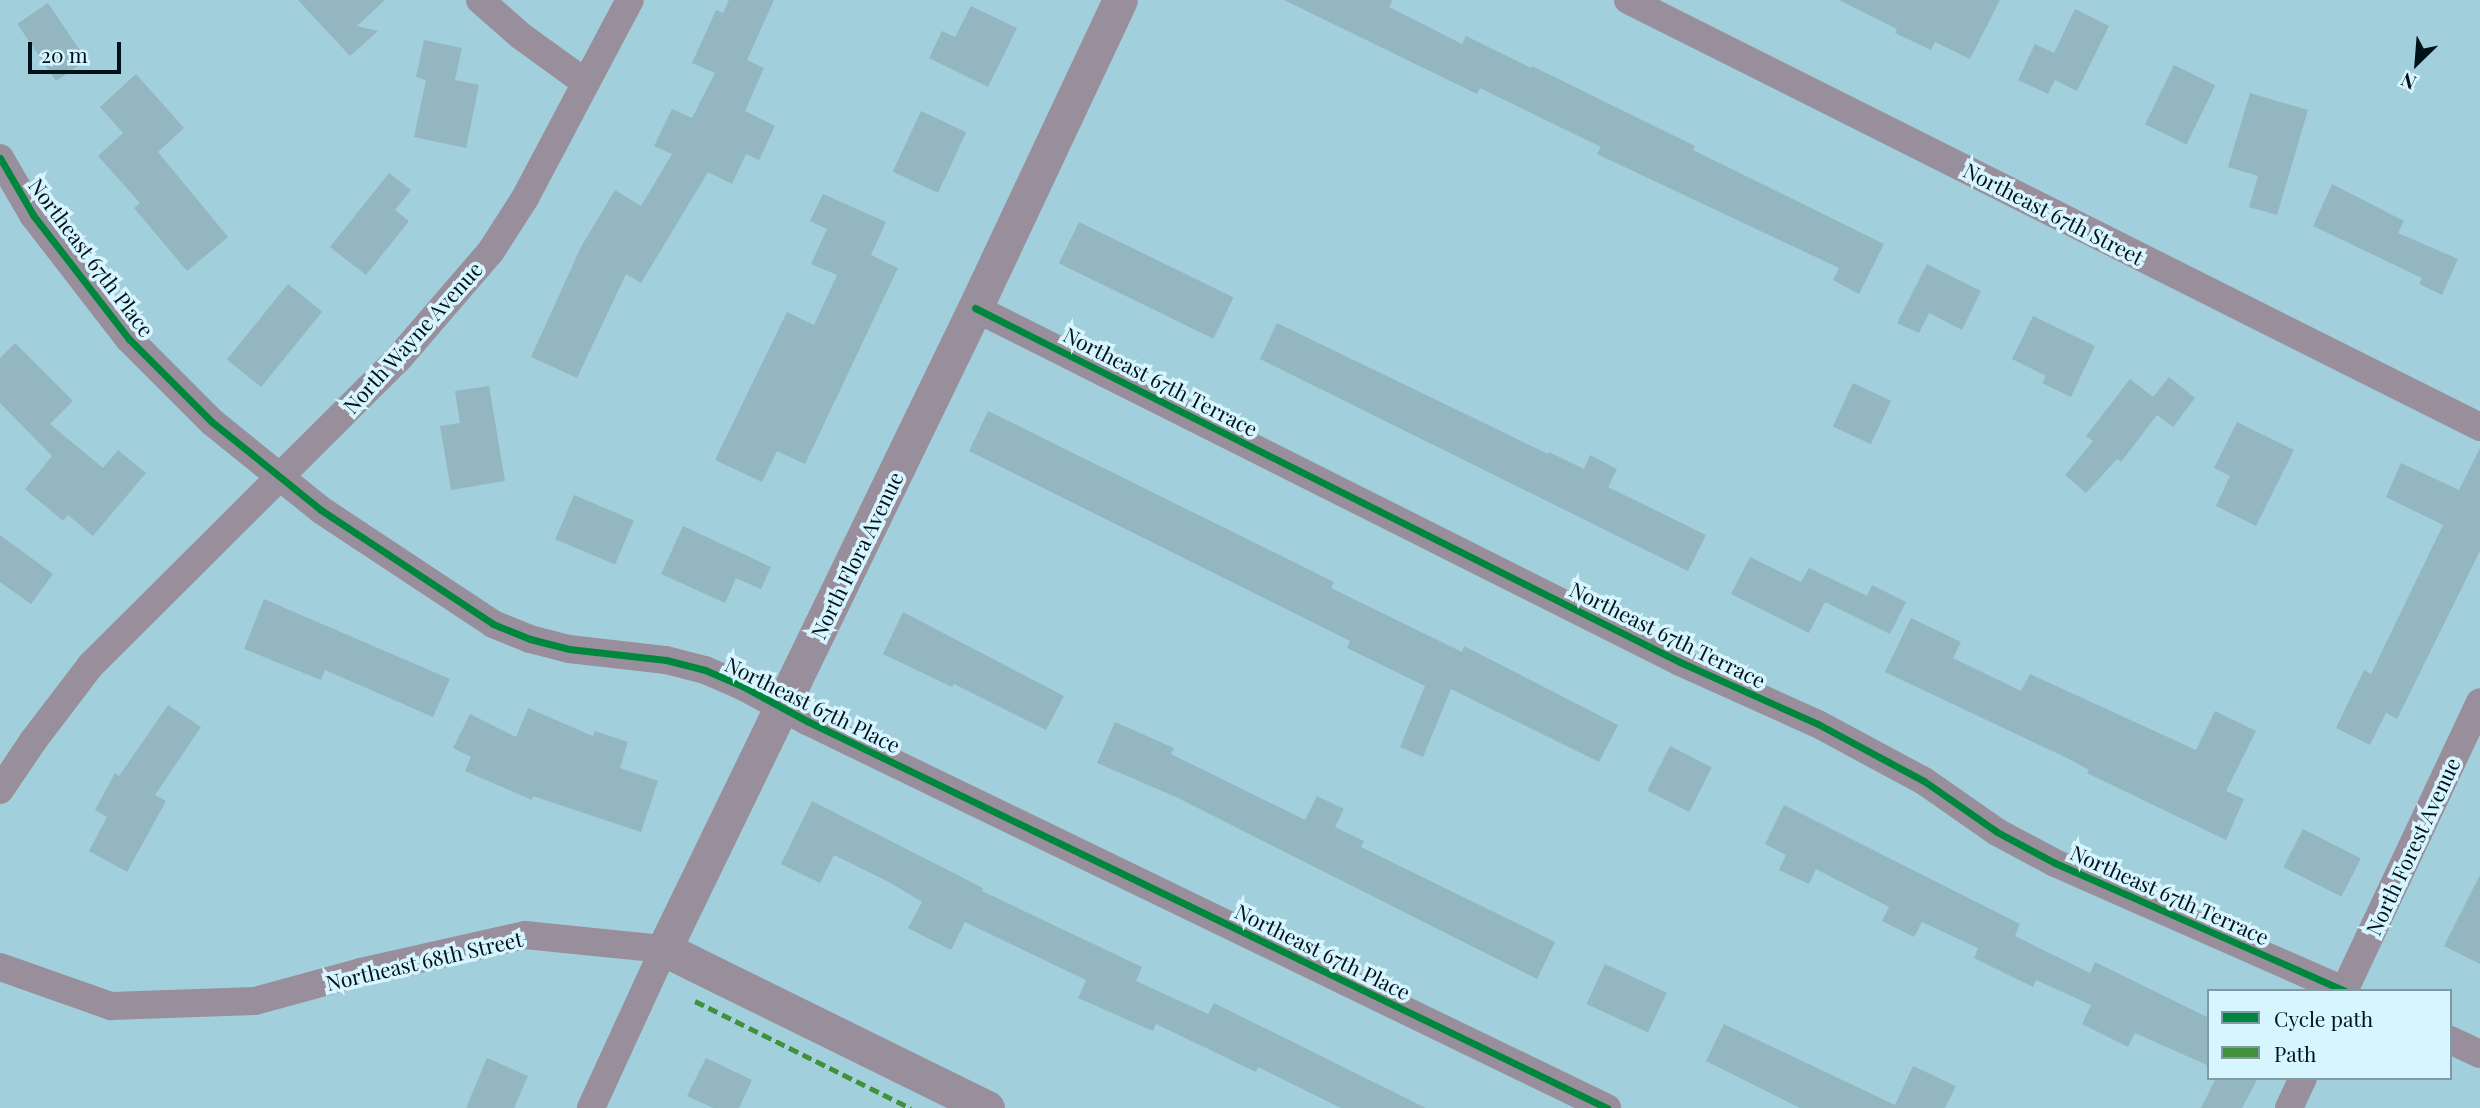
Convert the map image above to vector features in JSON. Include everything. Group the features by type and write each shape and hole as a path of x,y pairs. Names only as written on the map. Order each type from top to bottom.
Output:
{"street":[{"path":"480,0 521,36 586,83"},
{"name":"North Wayne Avenue","path":"0,790 33,741 91,665 399,358 491,251 524,198 630,0"},
{"name":"North Flora Avenue","path":"591,1108 664,949 975,308 1120,0"},
{"name":"Northeast 67th Street","path":"1628,0 2480,427"},
{"name":"Northeast 67th Place","path":"0,158 33,215 128,339 212,422 321,510 493,624 530,639 569,649 666,660 705,670 742,686 782,709 1607,1108"},
{"name":"Northeast 67th Terrace","path":"975,308 1668,656 1818,723 1924,781 1997,832 2055,863 2340,989"},
{"name":"North Forest Avenue","path":"2346,989 2480,702"},
{"name":"Northeast 68th Street","path":"0,967 111,1006 255,1001 361,972 525,935 664,949 987,1108"},
{"path":"2452,1041 2480,1054"},
{"path":"2289,1108 2302,1080"}],"building":[{"path":"298,0 385,0 357,26 378,31 350,56"},
{"path":"729,0 774,0 747,60 764,68 745,111 775,126 759,160 746,154 732,184 708,172 641,283 626,274 577,378 531,357 581,247 615,190 641,206 672,154 654,146 672,109 692,118 715,73 692,63 716,10 723,13"},
{"path":"1284,0 1393,0 1389,7 1462,44 1466,36 1531,68 1532,66 1695,146 1693,150 1884,244 1859,294 1833,280 1839,268 1597,154 1601,147 1480,88 1477,94"},
{"path":"1839,0 2000,0 1970,59 1935,42 1931,50 1895,33 1897,29"},
{"path":"48,3 87,60 56,81 17,24"},
{"path":"971,6 1017,28 988,87 929,58 942,31 955,37"},
{"path":"2075,9 2109,26 2077,91 2055,80 2048,94 2018,80 2035,44 2054,53"},
{"path":"424,40 462,48 455,80 479,85 466,148 414,137 426,80 416,77"},
{"path":"2174,65 2215,85 2186,144 2145,124"},
{"path":"136,74 184,128 158,152 228,237 187,271 134,208 140,203 98,156 123,133 100,107"},
{"path":"2250,93 2308,110 2277,215 2249,207 2258,176 2228,167"},
{"path":"921,111 966,132 938,193 893,172"},
{"path":"389,173 411,190 395,210 409,221 366,275 330,247"},
{"path":"2332,184 2404,221 2398,233 2458,259 2442,295 2419,284 2422,278 2313,226"},
{"path":"823,194 886,222 871,255 898,268 805,464 777,451 762,482 715,460 787,312 814,325 837,275 811,264 827,229 810,221"},
{"path":"1079,222 1234,297 1213,339 1059,263"},
{"path":"1927,264 1981,291 1962,330 1929,313 1919,333 1897,323"},
{"path":"288,284 322,312 261,387 227,359"},
{"path":"2033,316 2095,346 2071,397 2042,383 2046,376 2012,359"},
{"path":"1277,323 1548,454 1549,452 1584,469 1590,455 1617,469 1608,487 1706,535 1688,571 1260,359"},
{"path":"15,343 73,401 50,424 103,468 118,450 146,473 93,536 68,515 63,521 25,489 52,456 0,403 0,358"},
{"path":"2169,377 2195,398 2173,427 2157,415 2121,462 2117,459 2086,493 2065,475 2093,441 2086,436 2130,379 2153,397"},
{"path":"1853,383 1891,401 1871,444 1833,427"},
{"path":"489,386 505,481 451,490 440,426 460,423 455,391"},
{"path":"988,411 1334,582 1331,588 1462,652 1464,646 1618,725 1599,762 1451,689 1423,757 1400,747 1425,686 1347,648 1350,641 969,451"},
{"path":"2237,422 2294,450 2256,526 2216,506 2230,476 2214,468"},
{"path":"2480,448 2480,551 2397,719 2386,713 2370,745 2336,728 2364,670 2371,674 2443,525 2386,497 2401,463 2459,490"},
{"path":"574,495 634,520 615,565 555,539"},
{"path":"683,526 771,567 761,589 736,578 725,603 661,574"},
{"path":"0,535 53,574 31,604 0,582"},
{"path":"1750,557 1801,582 1809,568 1867,596 1872,585 1906,602 1890,634 1825,602 1809,633 1731,594"},
{"path":"264,599 450,679 433,717 325,670 321,680 244,649"},
{"path":"903,612 1064,696 1046,730 954,684 952,687 883,654"},
{"path":"1911,618 1961,642 1953,658 2021,691 2030,674 2196,750 2215,711 2256,731 2226,791 2244,799 2226,840 2087,773 2089,770 2071,760 1885,672"},
{"path":"168,705 201,727 155,795 166,801 127,872 89,851 107,817 95,810 115,773 119,776"},
{"path":"528,708 593,736 595,731 628,742 620,768 658,781 641,832 533,796 532,800 465,771 471,757 453,748 470,714 516,737"},
{"path":"1115,722 1174,748 1171,754 1305,820 1317,796 1344,809 1335,827 1364,841 1361,847 1555,942 1537,979 1178,798 1097,763"},
{"path":"1670,746 1712,767 1689,812 1647,791"},
{"path":"812,801 983,888 982,891 1142,967 1136,981 1208,1014 1214,1003 1426,1108 1341,1108 1258,1067 1256,1072 1156,1024 1153,1031 1078,998 1086,980 965,922 951,950 908,928 922,902 891,883 834,855 820,883 781,864"},
{"path":"1784,805 2020,924 2015,936 2090,973 2095,962 2207,1017 2207,1065 2135,1033 2128,1047 2082,1024 2091,1005 2036,980 2033,987 1974,958 1978,948 1922,922 1914,937 1882,921 1889,907 1816,869 1809,884 1779,870 1786,855 1765,844"},
{"path":"2303,829 2361,859 2341,897 2283,867"},
{"path":"2480,875 2480,964 2444,946"},
{"path":"1605,964 1667,993 1648,1033 1586,1004"},
{"path":"1724,1024 1895,1105 1913,1066 1956,1086 1945,1108 1800,1108 1706,1061"},
{"path":"487,1058 528,1076 514,1108 466,1108"},
{"path":"706,1058 752,1080 739,1108 713,1108 687,1096"},
{"path":"2215,1080 2257,1080 2242,1108 2201,1108"}],"marked path":[{"path":"695,1001 911,1108"}],"cycle path":[{"path":"0,158 33,215 129,339 212,422 321,510 493,624 530,639 569,649 666,660 705,670 742,686 807,721 1607,1108"},
{"path":"975,308 1680,662 1818,724 1924,781 1997,832 2055,863 2340,989"}]}
